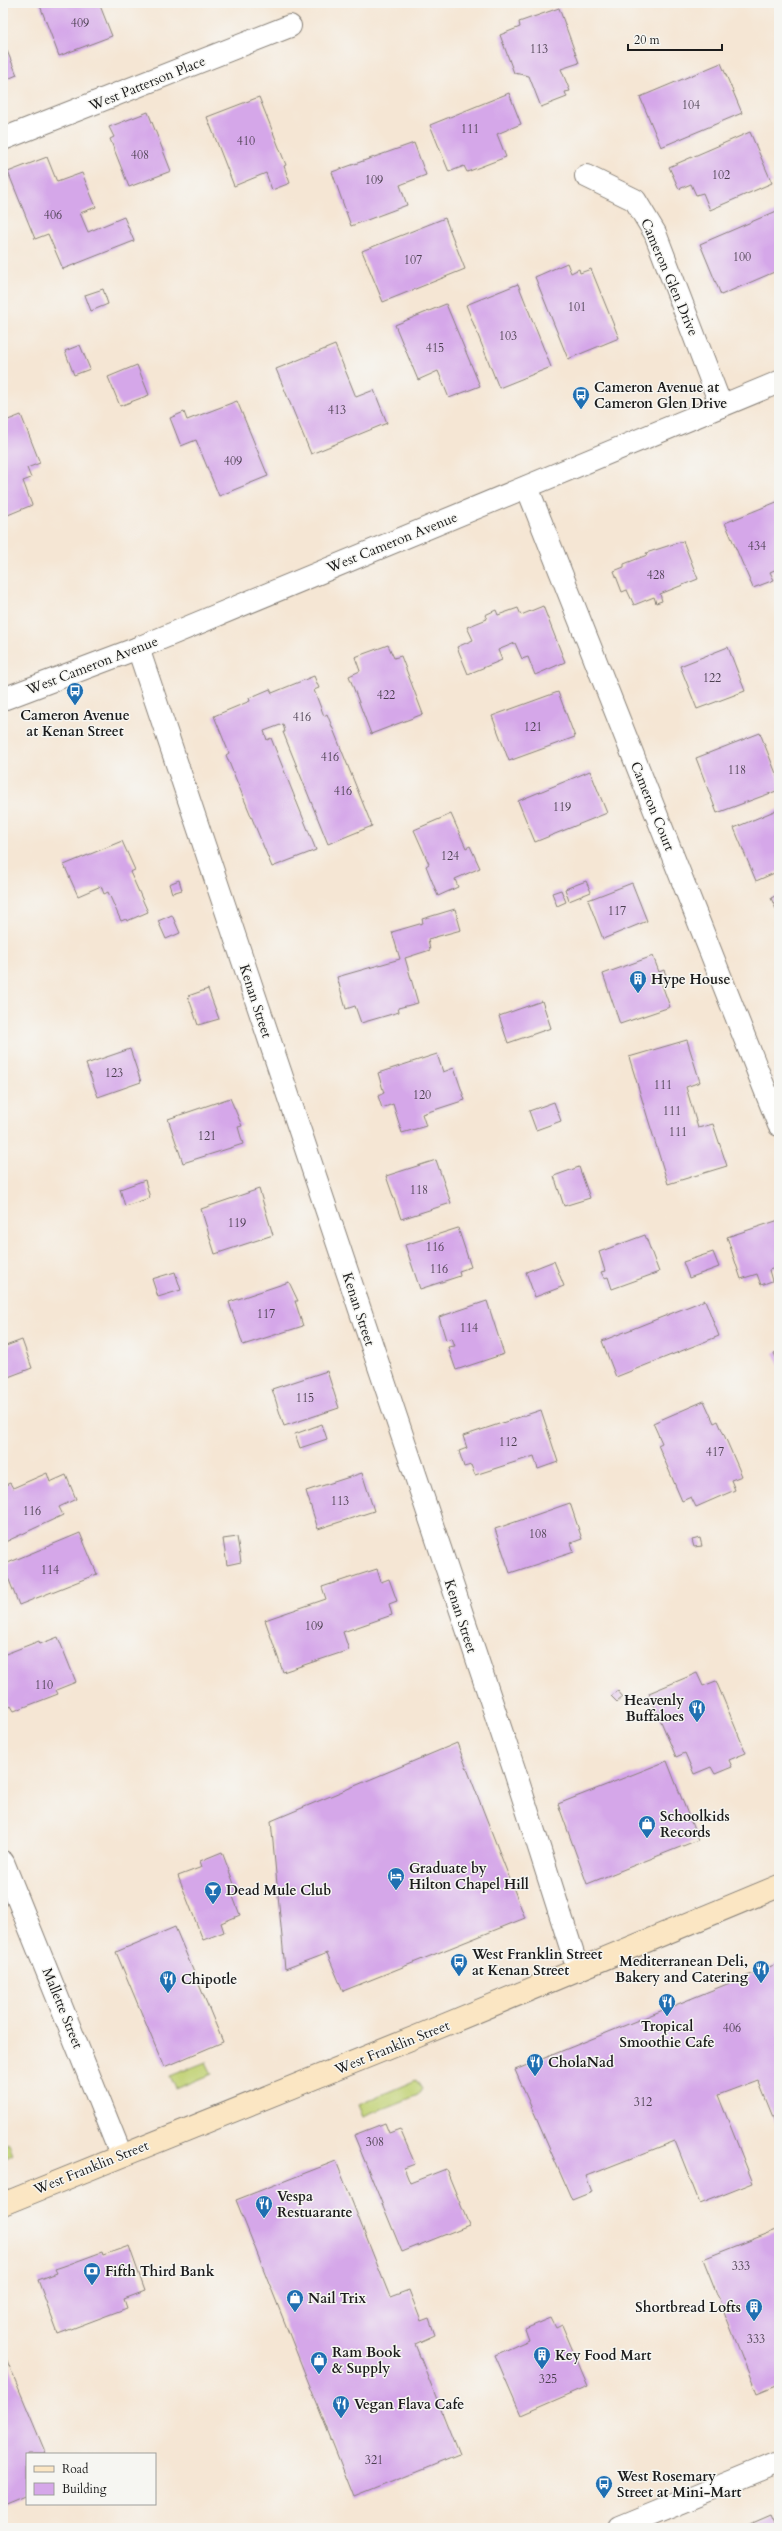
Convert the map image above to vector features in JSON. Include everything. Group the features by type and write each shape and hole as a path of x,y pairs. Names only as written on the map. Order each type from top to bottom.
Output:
{"main road":[{"name":"West Franklin Street","path":"3,2204 578,1970 779,1886"}],"street":[{"name":"West Patterson Place","path":"3,139 290,26"},
{"name":"Cameron Glen Drive","path":"586,176 635,200 647,220 654,233 687,312 721,406"},
{"name":"West Cameron Avenue","path":"3,699 138,648 721,406 777,388"},
{"name":"Cameron Court","path":"527,487 779,1125"},
{"name":"Kenan Street","path":"138,648 512,1766 578,1970"},
{"name":"Mallette Street","path":"3,1862 121,2155"},
{"path":"619,2528 779,2462"}],"green space":[{"path":"206,2062 212,2074 176,2089 170,2076"},
{"path":"416,2080 422,2089 418,2095 363,2117 358,2105"},
{"path":"9,2143 13,2154 3,2160 3,2145"}],"building":[{"path":"39,3 99,3 112,36 59,56"},
{"path":"559,8 579,63 561,69 570,91 565,92 567,97 541,107 529,76 514,73 500,35 520,27 519,22"},
{"path":"3,41 17,75 3,81"},
{"path":"721,63 742,113 661,147 640,97"},
{"path":"509,93 521,124 497,134 506,157 467,172 464,166 449,172 430,125"},
{"path":"259,97 286,165 284,166 290,183 272,190 266,173 234,186 207,117"},
{"path":"148,112 171,171 129,187 110,139 114,137 109,127"},
{"path":"750,132 772,183 710,210 703,193 696,195 691,184 679,189 669,167"},
{"path":"414,143 426,175 400,185 407,205 351,226 332,172"},
{"path":"47,157 57,182 82,173 96,207 80,213 88,232 124,217 134,241 63,269 48,234 35,239 8,172"},
{"path":"779,210 779,270 721,295 700,244"},
{"path":"445,218 465,269 383,302 362,251"},
{"path":"567,263 571,273 579,269 580,273 591,269 619,338 568,359 535,277"},
{"path":"518,284 551,367 499,388 466,305"},
{"path":"103,289 108,304 91,311 85,295"},
{"path":"446,304 480,386 449,398 438,371 418,380 395,325"},
{"path":"80,345 90,369 74,375 65,351"},
{"path":"335,345 356,397 374,390 387,423 311,454 276,369"},
{"path":"137,365 149,395 120,406 108,377"},
{"path":"237,401 268,476 219,496 196,440 181,446 170,418 184,412 187,420"},
{"path":"21,415 40,463 27,468 31,478 23,481 32,505 3,517 3,422"},
{"path":"779,501 779,568 770,572 774,580 753,588 725,523"},
{"path":"683,541 698,579 660,594 662,601 656,603 654,597 634,605 627,590 622,592 614,571 624,567 624,564 647,555 646,553"},
{"path":"543,606 565,662 535,675 528,657 522,659 515,643 498,650 502,660 468,674 457,647 473,640 467,627 487,619 485,615 496,610 498,615 518,608 521,615"},
{"path":"388,645 394,658 401,656 423,714 371,734 349,676 360,671 355,657"},
{"path":"728,647 745,691 697,709 680,666"},
{"path":"314,676 319,688 314,690 324,716 327,714 372,826 328,844 283,732 285,732 283,724 264,731 267,740 271,738 316,850 272,867 226,755 229,753 214,716 250,701 249,698 270,689 272,693"},
{"path":"558,692 575,737 509,761 492,716"},
{"path":"760,733 779,781 779,790 717,813 696,758"},
{"path":"590,771 607,813 535,842 518,801"},
{"path":"779,809 779,871 756,881 734,828"},
{"path":"451,814 466,848 470,846 480,868 455,879 458,887 438,896 426,866 429,864 414,830"},
{"path":"122,841 135,870 130,872 148,912 127,921 126,919 121,921 108,892 104,894 101,886 78,896 64,865"},
{"path":"179,880 182,890 172,893 169,884"},
{"path":"586,881 591,892 569,901 565,889"},
{"path":"632,883 647,921 603,939 588,900"},
{"path":"561,890 566,902 557,906 552,893"},
{"path":"779,894 779,916 771,898"},
{"path":"455,909 461,930 428,939 430,950 405,958 418,1003 398,1008 399,1012 361,1023 355,1006 346,1009 337,977 400,959 392,932 423,923 422,919"},
{"path":"172,915 180,933 166,939 158,921"},
{"name":"Hype House","path":"653,956 659,972 664,970 668,980 661,982 670,1007 620,1024 603,974"},
{"path":"208,989 219,1019 198,1025 188,996"},
{"path":"542,1001 551,1028 508,1043 499,1016"},
{"path":"687,1040 700,1082 686,1087 698,1128 713,1124 727,1166 668,1184 629,1057"},
{"path":"130,1049 141,1082 98,1097 86,1064"},
{"path":"437,1054 443,1072 454,1068 465,1100 422,1114 426,1126 402,1133 393,1104 382,1108 378,1096 384,1093 378,1073"},
{"path":"230,1098 242,1126 238,1127 243,1144 183,1163 168,1119"},
{"path":"554,1102 561,1121 536,1130 529,1111"},
{"path":"436,1160 451,1203 401,1219 386,1176"},
{"path":"579,1167 590,1198 564,1206 554,1176"},
{"path":"145,1180 150,1198 125,1206 120,1189"},
{"path":"259,1189 273,1235 215,1254 201,1209"},
{"path":"779,1220 779,1267 769,1270 772,1281 761,1285 757,1274 741,1279 727,1237"},
{"path":"458,1228 471,1267 459,1271 460,1276 420,1289 405,1245"},
{"path":"645,1235 659,1272 612,1289 608,1277 604,1278 601,1272 605,1271 599,1252"},
{"path":"713,1252 719,1267 689,1278 683,1262"},
{"path":"554,1261 564,1286 535,1297 526,1272"},
{"path":"175,1272 181,1290 158,1297 152,1279"},
{"path":"289,1282 298,1301 295,1301 303,1326 243,1345 229,1302"},
{"path":"705,1300 719,1336 616,1377 602,1341"},
{"path":"487,1301 504,1354 456,1370 448,1347 455,1346 452,1338 446,1340 439,1317"},
{"path":"22,1340 32,1368 3,1379 3,1347"},
{"path":"779,1351 779,1365 774,1353"},
{"path":"327,1371 339,1408 284,1426 272,1389"},
{"path":"704,1401 714,1423 718,1421 742,1476 731,1480 735,1490 696,1507 691,1497 682,1501 658,1445 662,1443 653,1423"},
{"path":"541,1410 558,1462 538,1469 534,1456 475,1475 471,1465 464,1467 459,1451 467,1448 463,1436"},
{"path":"322,1424 327,1439 300,1448 295,1434"},
{"path":"47,1473 50,1482 66,1475 76,1499 59,1507 63,1515 3,1543 3,1486 10,1483 13,1488"},
{"path":"362,1473 374,1511 318,1529 306,1491"},
{"path":"570,1503 582,1539 571,1543 574,1552 510,1573 495,1529"},
{"path":"80,1533 97,1574 19,1605 3,1565"},
{"path":"237,1537 241,1562 227,1565 223,1539"},
{"path":"700,1538 702,1546 694,1547 692,1540"},
{"path":"377,1569 381,1582 389,1579 397,1601 389,1604 392,1615 343,1632 349,1650 283,1672 265,1620 326,1599 322,1587"},
{"path":"58,1637 76,1682 56,1690 58,1694 14,1711 11,1706 8,1708 3,1697 3,1655 39,1641 40,1644"},
{"name":"Heavenly Buffaloes","path":"697,1673 703,1686 716,1681 746,1753 729,1760 732,1767 715,1774 711,1767 694,1774 685,1753 676,1757 649,1693"},
{"path":"618,1691 623,1697 617,1702 611,1696"},
{"name":"Graduate by Hilton Chapel Hill","path":"457,1743 525,1918 343,1991 327,1953 285,1969 271,1821"},
{"path":"667,1761 698,1840 587,1884 558,1804"},
{"name":"Dead Mule Club","path":"222,1852 237,1892 232,1894 240,1915 221,1923 224,1932 203,1940 178,1876 202,1867 200,1861"},
{"name":"Chipotle","path":"175,1927 223,2042 164,2067 116,1952"},
{"path":"779,1963 779,2132 758,2080 718,2095 753,2183 700,2204 675,2141 586,2176 592,2192 572,2200 515,2070"},
{"path":"385,2123 389,2133 400,2129 415,2164 404,2168 410,2183 446,2169 469,2225 402,2252 354,2135"},
{"path":"336,2161 390,2297 409,2290 421,2321 429,2318 435,2335 415,2344 459,2455 354,2497 236,2200"},
{"name":"Shortbread Lofts","path":"779,2229 779,2385 757,2394 703,2259"},
{"name":"Fifth Third Bank","path":"129,2246 145,2291 124,2299 127,2308 58,2334 38,2280 57,2273 55,2269 102,2252 103,2255"},
{"name":"Key Food Mart","path":"551,2318 556,2328 562,2325 588,2386 521,2415 495,2355 529,2340 525,2329"},
{"path":"3,2351 46,2453 26,2453 26,2495 3,2505"},
{"path":"771,2515 777,2528 741,2528"}],"place":[{"name":"Cameron Avenue at Cameron Glen Drive","path":"581,410"},
{"name":"Cameron Avenue at Kenan Street","path":"75,706"},
{"name":"Hype House","path":"638,994"},
{"name":"Heavenly Buffaloes","path":"697,1723"},
{"name":"Schoolkids Records","path":"647,1839"},
{"name":"Graduate by Hilton Chapel Hill","path":"396,1891"},
{"name":"Dead Mule Club","path":"213,1905"},
{"name":"West Franklin Street at Kenan Street","path":"459,1977"},
{"name":"Mediterranean Deli, Bakery and Catering","path":"761,1984"},
{"name":"Chipotle","path":"168,1994"},
{"name":"Tropical Smoothie Cafe","path":"667,2017"},
{"name":"CholaNad","path":"535,2077"},
{"name":"Vespa Restuarante","path":"264,2219"},
{"name":"Fifth Third Bank","path":"92,2286"},
{"name":"Nail Trix","path":"295,2313"},
{"name":"Shortbread Lofts","path":"754,2322"},
{"name":"Key Food Mart","path":"542,2370"},
{"name":"Ram Book & Supply","path":"319,2375"},
{"name":"Vegan Flava Cafe","path":"341,2419"},
{"name":"West Rosemary Street at Mini-Mart","path":"604,2499"}]}
